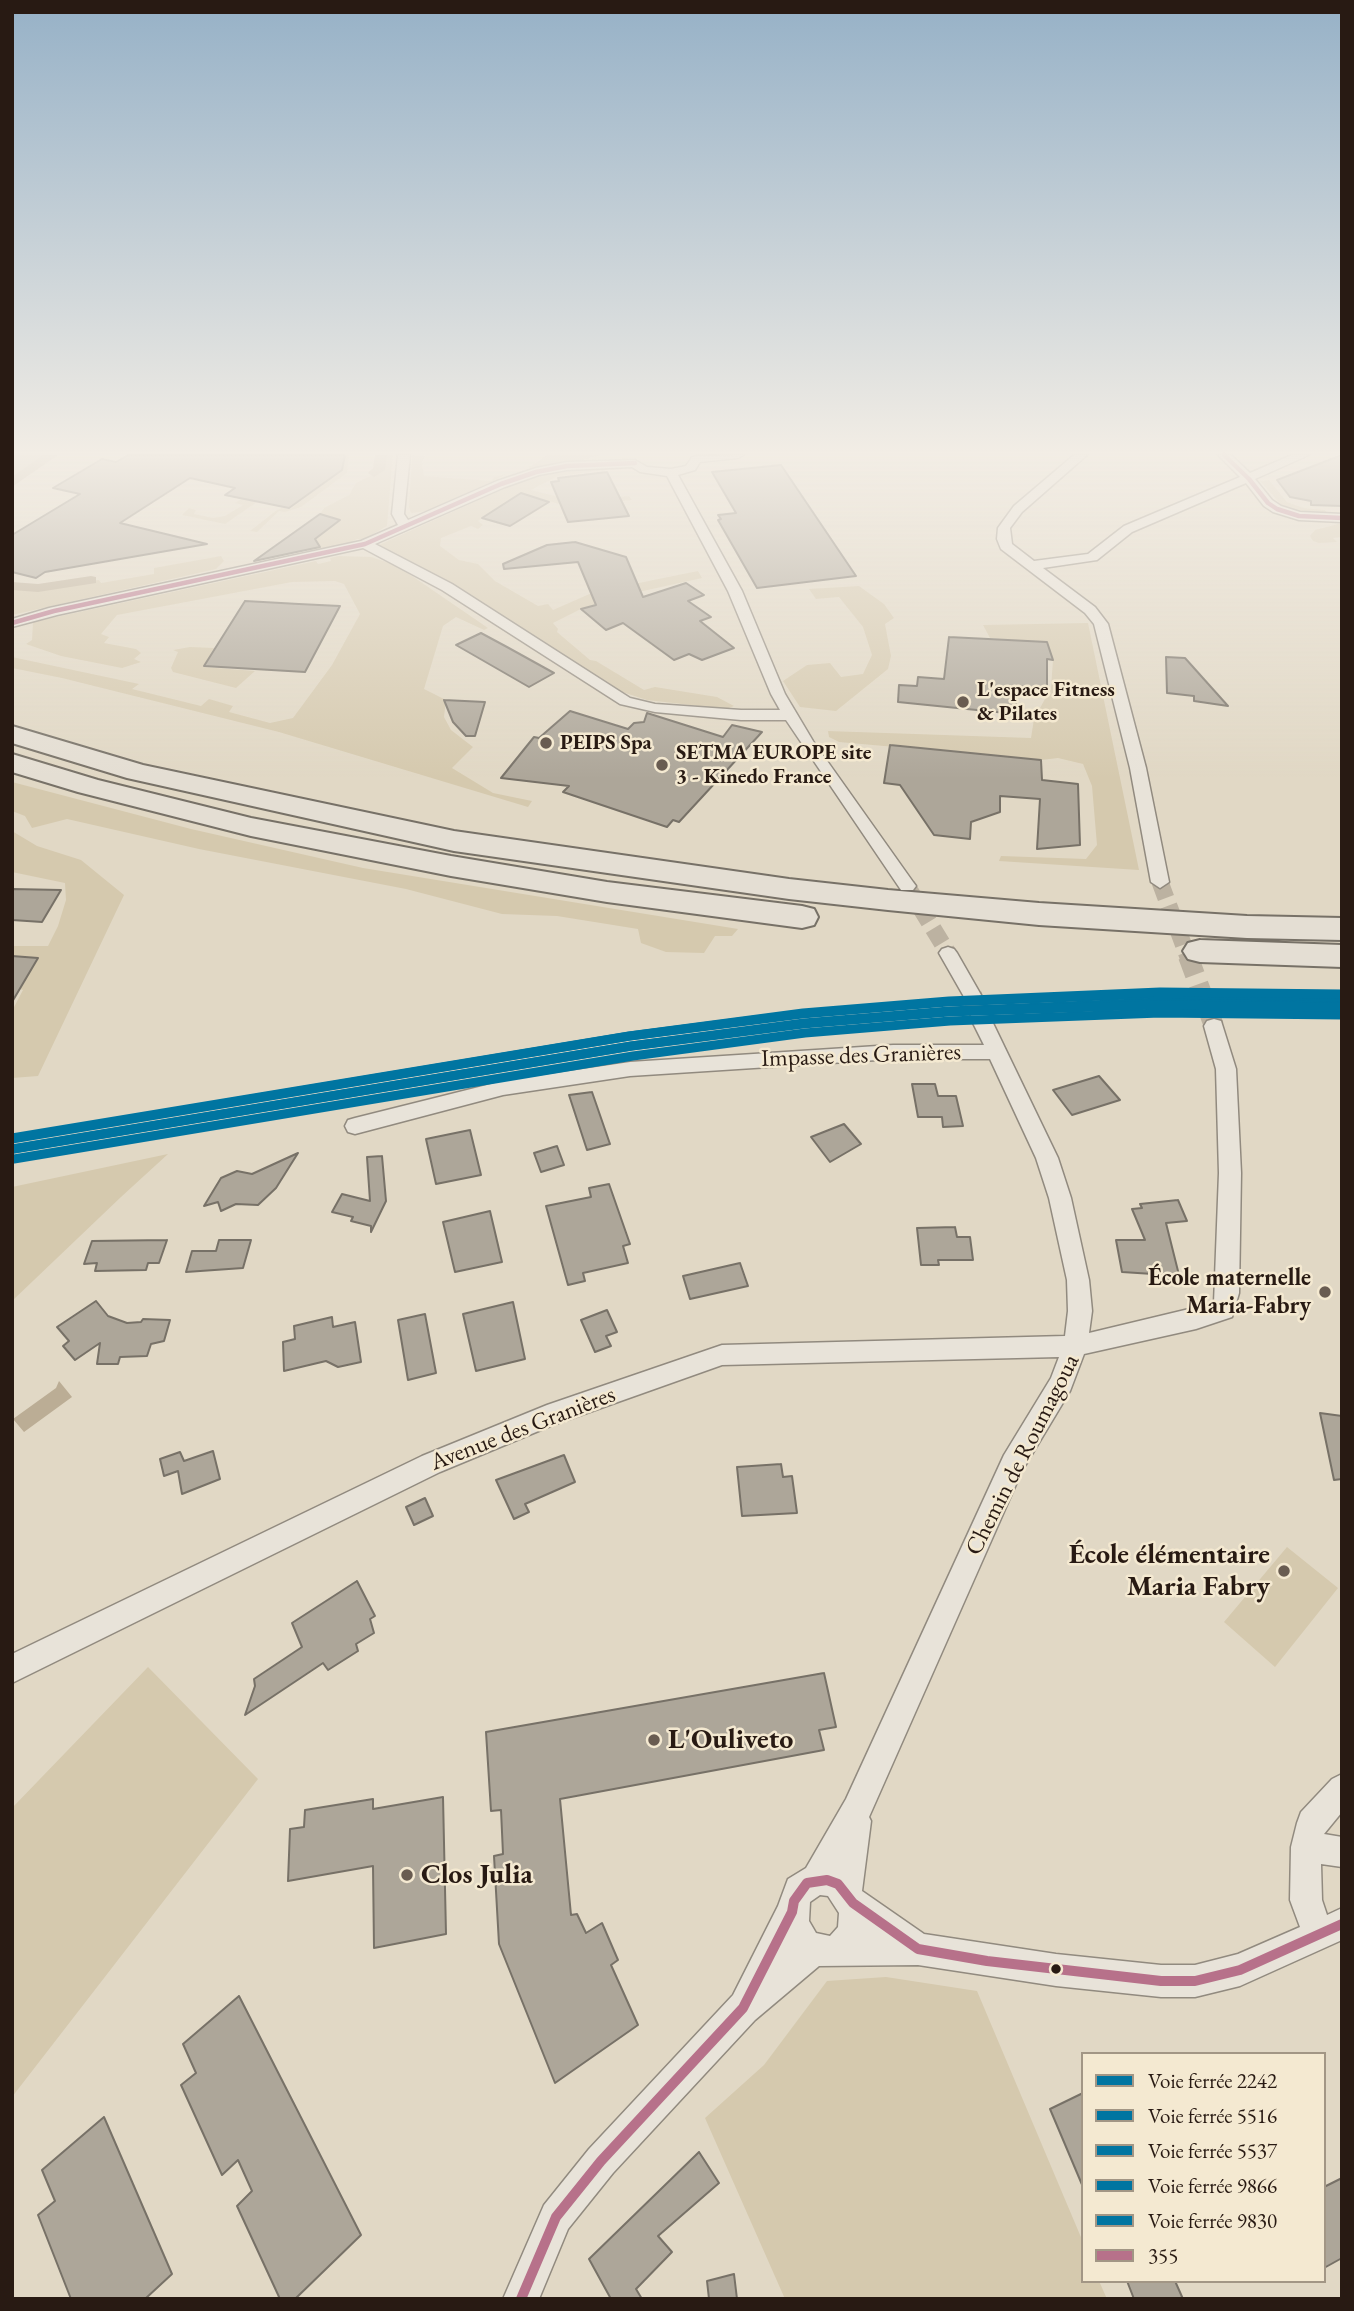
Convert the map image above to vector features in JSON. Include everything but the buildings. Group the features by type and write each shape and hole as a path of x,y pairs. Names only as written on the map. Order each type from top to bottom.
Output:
{"highway":[{"path":"12,734 137,772 454,841 789,889 888,900 1219,926 1342,929"},
{"path":"12,763 88,786 251,827 451,866 607,892 866,925 1043,941 1253,954 1342,956"}],"street":[{"path":"12,623 68,608 278,563"},
{"path":"401,563 447,587 517,635 566,662 625,701 655,708 741,715 790,715"},
{"path":"720,563 790,715 906,886"},
{"path":"1026,563 1090,610 1101,624 1138,768 1160,882"},
{"path":"1030,566 1051,563"},
{"path":"948,953 972,995"},
{"path":"980,1017 1047,1158 1060,1198 1078,1280 1080,1311 1075,1346"},
{"name":"Chemin de Roumagoua","path":"817,1880 857,1810 1013,1463 1061,1382 1075,1346 1196,1319 1224,1310 1228,1293 1230,1173 1226,1069 1214,1026"},
{"name":"Impasse des Granières","path":"355,1126 503,1088 630,1069 893,1052 995,1052"},
{"name":"Avenue des Granières","path":"12,1669 431,1464 547,1416 722,1355 1075,1346"},
{"path":"792,1912 797,1935 827,1950 918,1949 1056,1970 1161,1981 1195,1981 1240,1970 1331,1930 1306,1900 1306,1847 1312,1823 1342,1789"},
{"name":"Chemin de Roumagoua","path":"849,1898 857,1810"},
{"path":"1306,1847 1342,1852"},
{"path":"743,2008 792,1912 799,1890 817,1880 838,1884 849,1898 918,1949"},
{"path":"522,2299 556,2217 601,2161 743,2008 853,1934 855,1913 849,1898"}],"shaded area":[{"path":"183,563 222,563 216,569 12,615 12,589 28,590 99,580 101,583 154,574 154,568"},
{"path":"307,563 396,565 488,628 484,630 456,617 443,626 424,689 446,700 444,717 451,730 473,747 452,768 493,793 532,801 528,807 279,732 12,668 12,657 139,684 132,689 201,706 209,699 233,706 229,712 270,723 293,718 332,665 360,614 344,584 335,581 292,582 117,615 101,634 109,637 104,643 136,649 141,653 134,659 141,662 122,668 61,656 26,644 32,640 33,622"},
{"path":"412,563 478,564 495,581 538,606 548,604 553,610 594,592 698,571 702,578 625,595 581,609 553,623 558,629 557,632 590,660 644,690 655,687 717,697 734,706 726,709 647,700 619,691 461,589"},
{"path":"859,586 884,604 894,618 885,624 891,656 888,669 836,711 800,707 783,681 807,665 830,663 841,677 863,674 872,655 863,627 839,597 816,599 809,589"},
{"path":"1088,623 1139,870 999,861 1001,856 1086,859 1097,845 1092,786 1083,764 1058,758 1041,760 839,742 829,737 828,731 1031,738 1034,719 1051,688 1053,660 1047,643 990,638 983,625"},
{"path":"190,647 214,648 203,667 255,671 236,688 173,672 171,668 178,652 173,650"},
{"path":"12,782 191,829 363,868 738,929 732,936 715,936 704,953 666,952 641,943 638,929 557,916 502,914 406,889 199,849 67,819 32,828 25,816 12,811"},
{"path":"12,831 37,846 81,860 124,895 38,1076 12,1078 12,1011 23,990 20,989 37,958 12,956 12,946 48,946 66,900 65,883 12,872"},
{"path":"168,1154 121,1197 12,1301 12,1187"},
{"path":"59,1381 72,1397 24,1432 13,1419 56,1388"},
{"path":"1287,1547 1338,1588 1275,1667 1224,1622"},
{"path":"148,1667 258,1779 12,2097 12,1808"},
{"path":"886,1977 977,1991 1081,2237 1081,2283 1100,2283 1107,2299 785,2299 705,2118 764,2065 827,1981"}],"waterway":[{"path":"12,586 38,588 91,580"}],"tunnel":[{"path":"1160,882 1188,957"},
{"path":"907,886 948,953"},
{"path":"1188,956 1214,1026"},
{"path":"972,995 980,1017"}],"rail line":[{"name":"9866","path":"12,1138 629,1036 803,1013 949,1001 1160,992 1342,994"},
{"name":"5537","path":"12,1139 630,1036 802,1014 948,1002 1156,994 1342,997"},
{"name":"2242","path":"12,1149 631,1046 804,1023 949,1011 1160,1002 1342,1005"},
{"name":"9830","path":"14,1149 632,1046 803,1024 949,1012 1156,1005 1342,1007"},
{"name":"5516","path":"14,1159 633,1056 805,1033 950,1021 1160,1013 1342,1015"}],"transit line":[{"name":"355","path":"12,623 54,611 278,563"},
{"name":"355","path":"521,2299 556,2217 601,2161 743,2008 792,1912 794,1901 807,1883 827,1880 838,1884 853,1903 918,1949 987,1961 1161,1981 1195,1981 1240,1970 1342,1924"}],"place":[{"name":"L'espace Fitness & Pilates","path":"963,702"},
{"name":"PEIPS Spa","path":"546,743"},
{"name":"SETMA EUROPE site 3 - Kinedo France","path":"662,765"},
{"name":"École maternelle Maria-Fabry","path":"1325,1292"},
{"name":"École élémentaire Maria Fabry","path":"1284,1571"},
{"name":"L'Ouliveto","path":"654,1740"},
{"name":"Clos Julia","path":"407,1875"}]}
